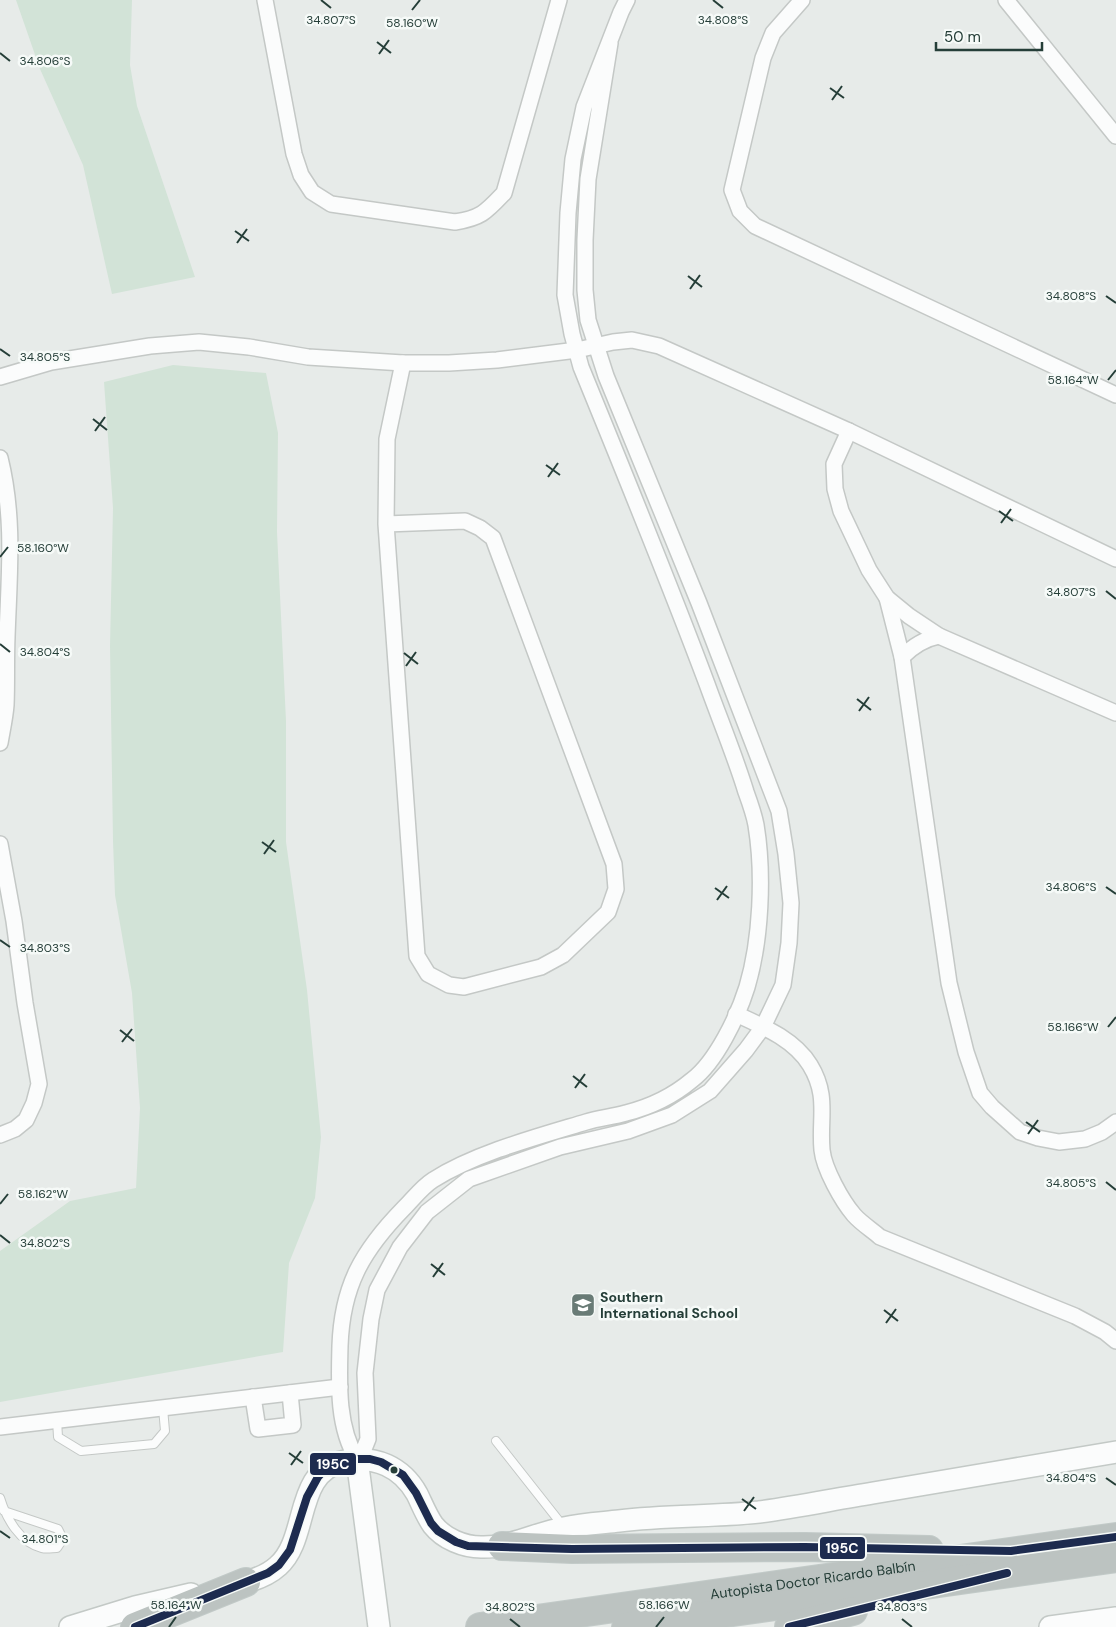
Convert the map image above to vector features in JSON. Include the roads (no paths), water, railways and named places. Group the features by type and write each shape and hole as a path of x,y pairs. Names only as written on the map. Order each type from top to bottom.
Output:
{"highway":[{"name":"Autopista Doctor Ricardo Balbín","path":"480,1627 1116,1537"},
{"path":"502,1546 568,1538 1010,1552"},
{"name":"Autopista Doctor Ricardo Balbín","path":"626,1627 1116,1558"},
{"path":"789,1627 994,1575"},
{"path":"138,1620 246,1582"}],"street":[{"path":"266,0 294,154 301,175 312,192 331,204 454,222 473,219 486,212 504,193 559,0"},
{"path":"377,1619 357,1459 348,1441 343,1416 340,1380 341,1325 347,1295 355,1272 385,1227 430,1182 478,1157 589,1121 628,1113 664,1099 695,1079 712,1059 725,1039 746,990 758,944 760,878 756,824 740,772 692,643 581,366 572,334 566,295 566,240 573,159 584,107 627,0"},
{"path":"802,0 773,33 763,58 732,190 740,211 754,226 1116,395"},
{"path":"1006,0 1116,136"},
{"path":"357,1459 368,1439 365,1372 371,1319 377,1290 400,1247 427,1212 469,1179 560,1148 628,1131 672,1115 710,1091 746,1050 763,1027 783,985 789,943 791,903 779,812 699,603 606,376 588,320 585,290 585,240 588,179 610,43"},
{"path":"0,376 51,362 150,346 199,342 249,347 308,357 403,363 449,363 497,360 577,350 632,340 659,346 849,431 1116,559"},
{"path":"386,524 465,521 480,528 493,538 614,864 616,889 608,912 563,955 541,967 464,987 449,985 428,974 417,956 386,524 387,439 403,363"},
{"path":"849,431 834,464 835,488 841,511 869,570 888,598 915,621 939,636 1116,713"},
{"path":"0,458 7,486 5,522 6,707 0,743"},
{"path":"888,598 902,656 949,983 966,1052 980,1093 992,1107 1020,1132 1038,1138 1059,1142 1085,1139 1102,1132 1116,1122"},
{"path":"902,656 913,646 928,638 939,636"},
{"path":"0,844 39,1084 34,1103 26,1120 15,1129 0,1135"},
{"path":"736,1014 763,1027 791,1044 810,1065 823,1094 822,1152 835,1186 854,1215 880,1237 1075,1316 1105,1332 1116,1342"},
{"path":"0,1427 290,1393 365,1372"},
{"path":"253,1397 258,1429 293,1425 290,1393"},
{"path":"568,1538 650,1517 759,1512 1116,1452"},
{"path":"246,1582 268,1573 285,1558 293,1541 307,1497 318,1477 326,1468 335,1463 357,1459 370,1459 381,1462 404,1475 416,1493 431,1523 447,1537 468,1546 481,1548 502,1546"},
{"path":"1050,1627 1116,1618"},
{"path":"70,1627 138,1620"}],"lane":[{"path":"57,1420 58,1437 81,1451 154,1444 165,1431 163,1408"},
{"path":"496,1441 568,1538"},
{"path":"0,1498 4,1511 22,1537 42,1548 57,1548 62,1539 58,1529 4,1511"}],"place":[{"name":"Southern International School","path":"583,1305"}]}
